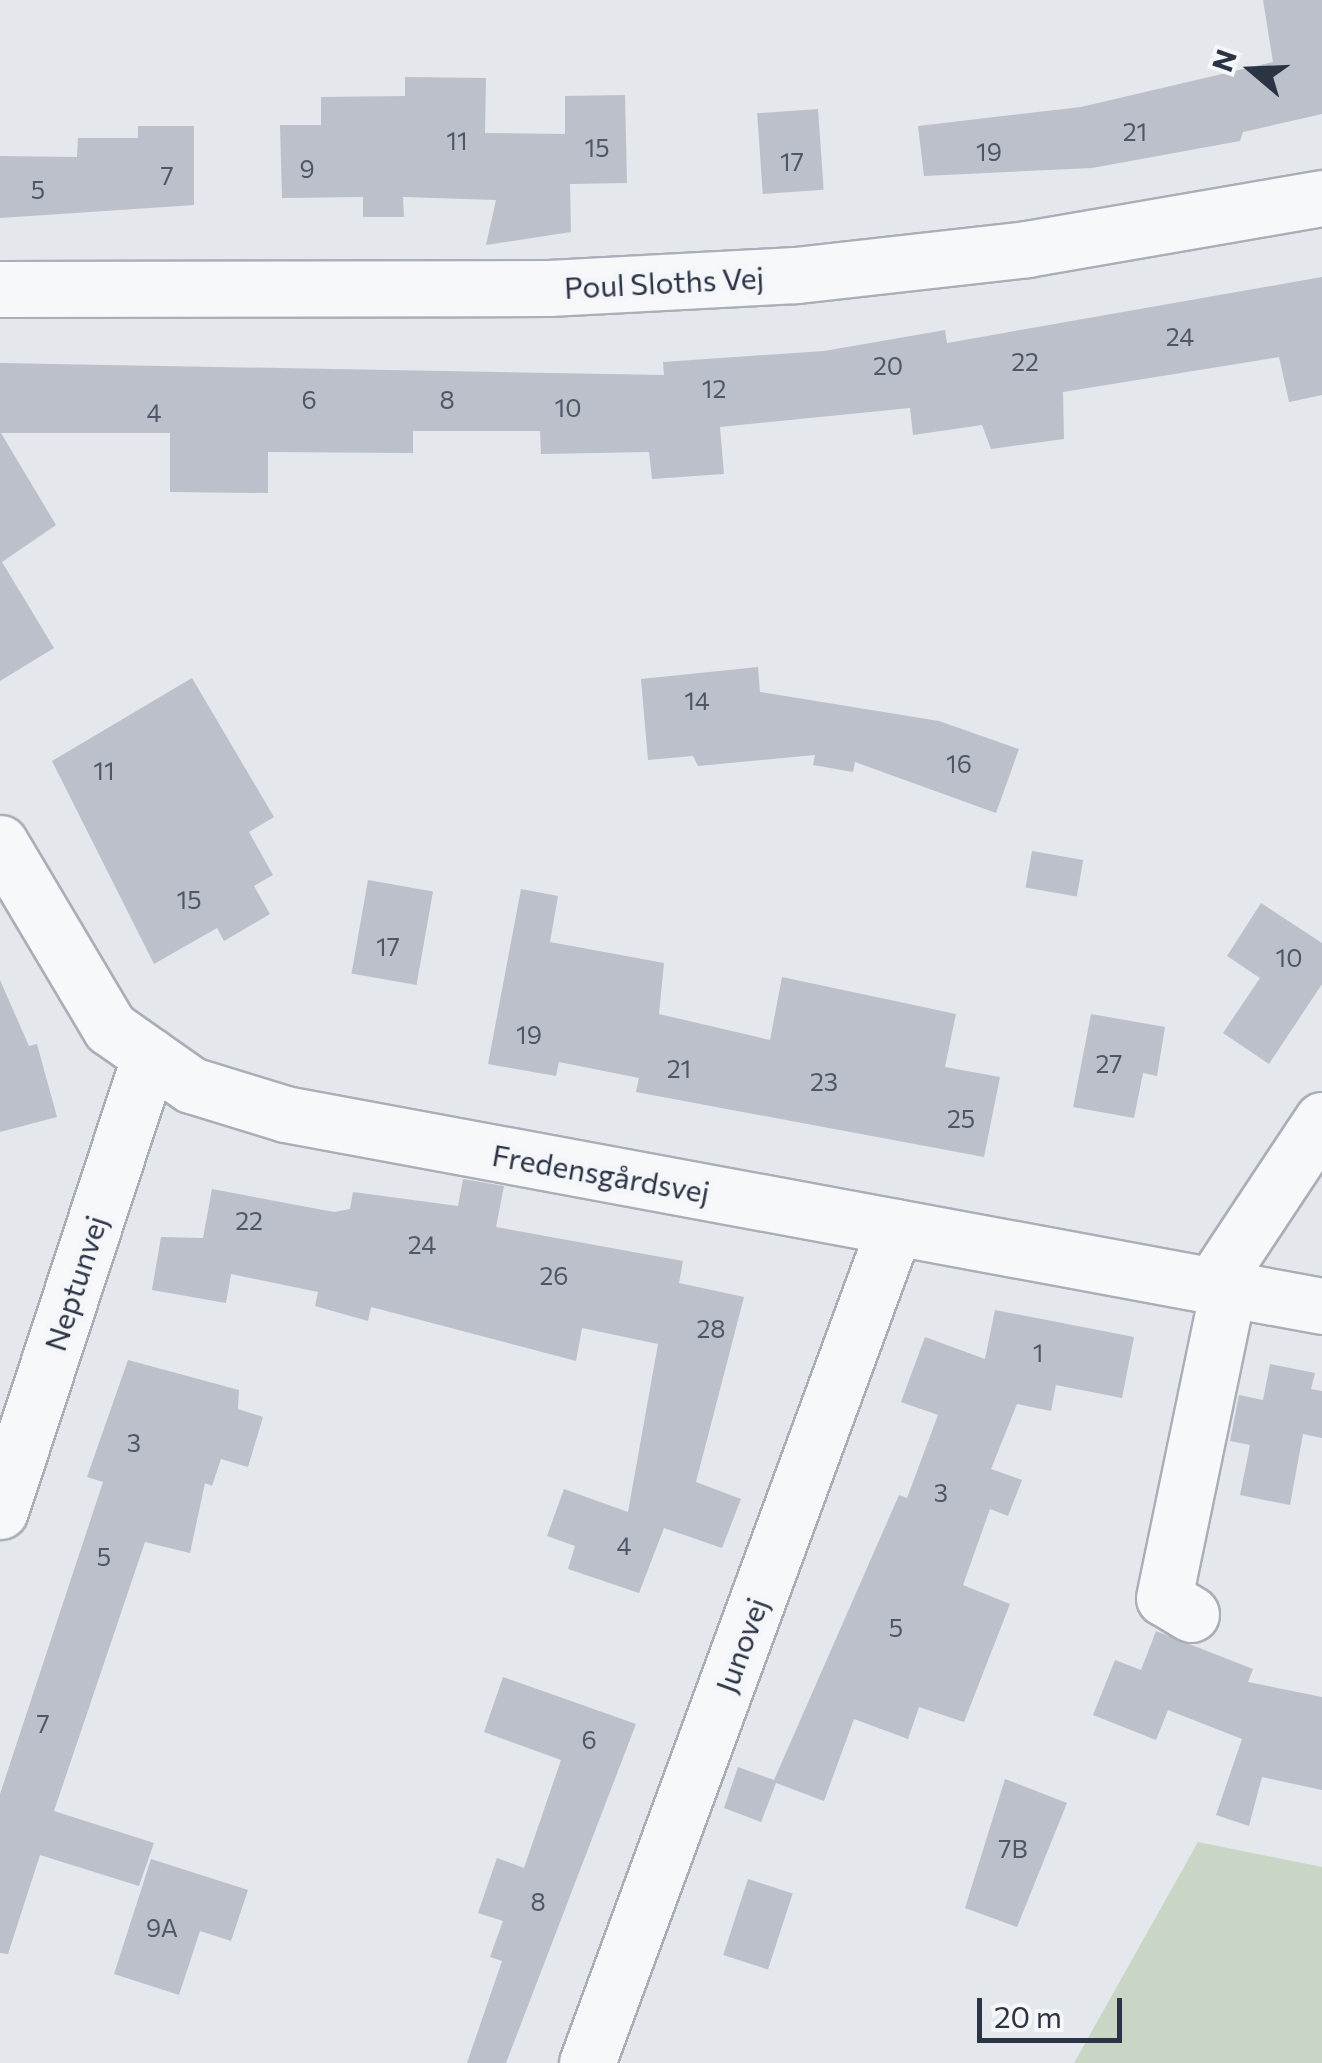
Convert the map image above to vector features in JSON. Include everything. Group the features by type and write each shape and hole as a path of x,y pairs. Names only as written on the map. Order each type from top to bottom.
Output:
{"street":[{"name":"Poul Sloths Vej","path":"0,289 549,288 796,275 1027,249 1322,198"},
{"name":"Fredensgårdsvej","path":"0,843 110,1028 192,1085 285,1114 1322,1306"},
{"name":"Neptunvej","path":"0,1511 150,1056"},
{"path":"1190,1614 1164,1598 1220,1287 1322,1120"},
{"name":"Junovej","path":"587,2063 895,1227"}],"green space":[{"path":"1198,1842 1322,1867 1322,2063 1074,2063"}],"building":[{"path":"1263,0 1322,0 1322,114 1243,132 1240,141 1092,168 924,176 918,126 1081,107 1273,62"},
{"path":"405,77 486,78 485,133 565,134 565,96 625,95 627,183 570,184 571,232 486,245 496,200 403,197 404,217 363,217 363,197 282,198 280,125 321,125 321,97 405,96"},
{"path":"818,109 824,190 763,194 757,113"},
{"path":"138,126 194,126 194,205 0,218 0,156 77,157 78,138 138,138"},
{"path":"1322,277 1322,395 1289,402 1279,357 1063,392 1064,439 991,449 982,425 913,435 910,408 720,427 724,474 652,479 649,452 541,454 540,431 413,431 413,453 268,452 268,493 170,492 170,433 1,433 56,525 2,562 54,648 0,681 0,363 664,375 663,362 824,351 945,330 947,343"},
{"path":"758,667 760,692 939,721 1019,749 996,813 855,762 853,772 813,765 815,755 698,766 693,756 648,760 641,679"},
{"path":"192,678 274,817 249,832 273,875 254,886 270,914 224,941 217,928 154,964 52,761"},
{"path":"1032,851 1083,860 1077,896 1026,887"},
{"path":"368,880 433,891 417,985 352,974"},
{"path":"521,889 558,896 550,942 664,963 659,1014 770,1040 782,977 956,1014 945,1067 1000,1077 984,1157 636,1092 639,1078 559,1062 556,1076 488,1064"},
{"path":"1261,903 1322,943 1322,984 1269,1064 1223,1033 1260,978 1227,956"},
{"path":"0,980 29,1046 37,1044 57,1117 0,1132"},
{"path":"1091,1014 1165,1027 1157,1076 1143,1073 1134,1118 1073,1107"},
{"path":"463,1179 504,1186 496,1227 683,1261 679,1283 744,1297 696,1482 741,1499 722,1548 664,1528 639,1593 568,1569 575,1546 547,1536 564,1489 628,1512 658,1344 582,1328 576,1361 371,1307 368,1321 315,1306 318,1292 231,1274 226,1303 152,1290 161,1237 203,1238 212,1189 334,1212 350,1209 353,1192 458,1206"},
{"path":"995,1310 1134,1337 1122,1398 1056,1385 1051,1411 1017,1404 991,1469 1022,1480 1008,1516 990,1509 963,1585 1010,1604 964,1722 919,1707 908,1739 854,1719 824,1801 776,1783 761,1822 724,1808 738,1767 774,1780 899,1495 907,1498 938,1415 901,1402 925,1337 985,1359"},
{"path":"128,1360 239,1390 238,1409 263,1417 248,1467 221,1459 212,1486 205,1483 190,1553 145,1542 54,1811 154,1843 139,1886 40,1855 8,1954 0,1953 0,1794 103,1482 87,1477"},
{"path":"1270,1364 1315,1373 1311,1389 1322,1391 1322,1438 1303,1434 1290,1505 1240,1495 1250,1445 1230,1441 1239,1395 1263,1400"},
{"path":"1156,1631 1253,1669 1248,1682 1322,1697 1322,1790 1262,1777 1249,1826 1216,1815 1242,1739 1168,1710 1156,1740 1093,1715 1115,1660 1141,1670"},
{"path":"503,1677 636,1724 506,2063 467,2063 502,1961 490,1957 503,1921 478,1913 497,1858 524,1868 561,1760 484,1732"},
{"path":"1005,1779 1067,1803 1017,1927 965,1908"},
{"path":"151,1859 248,1890 231,1941 200,1931 179,1995 114,1974"},
{"path":"748,1879 793,1894 768,1970 723,1955"}]}
